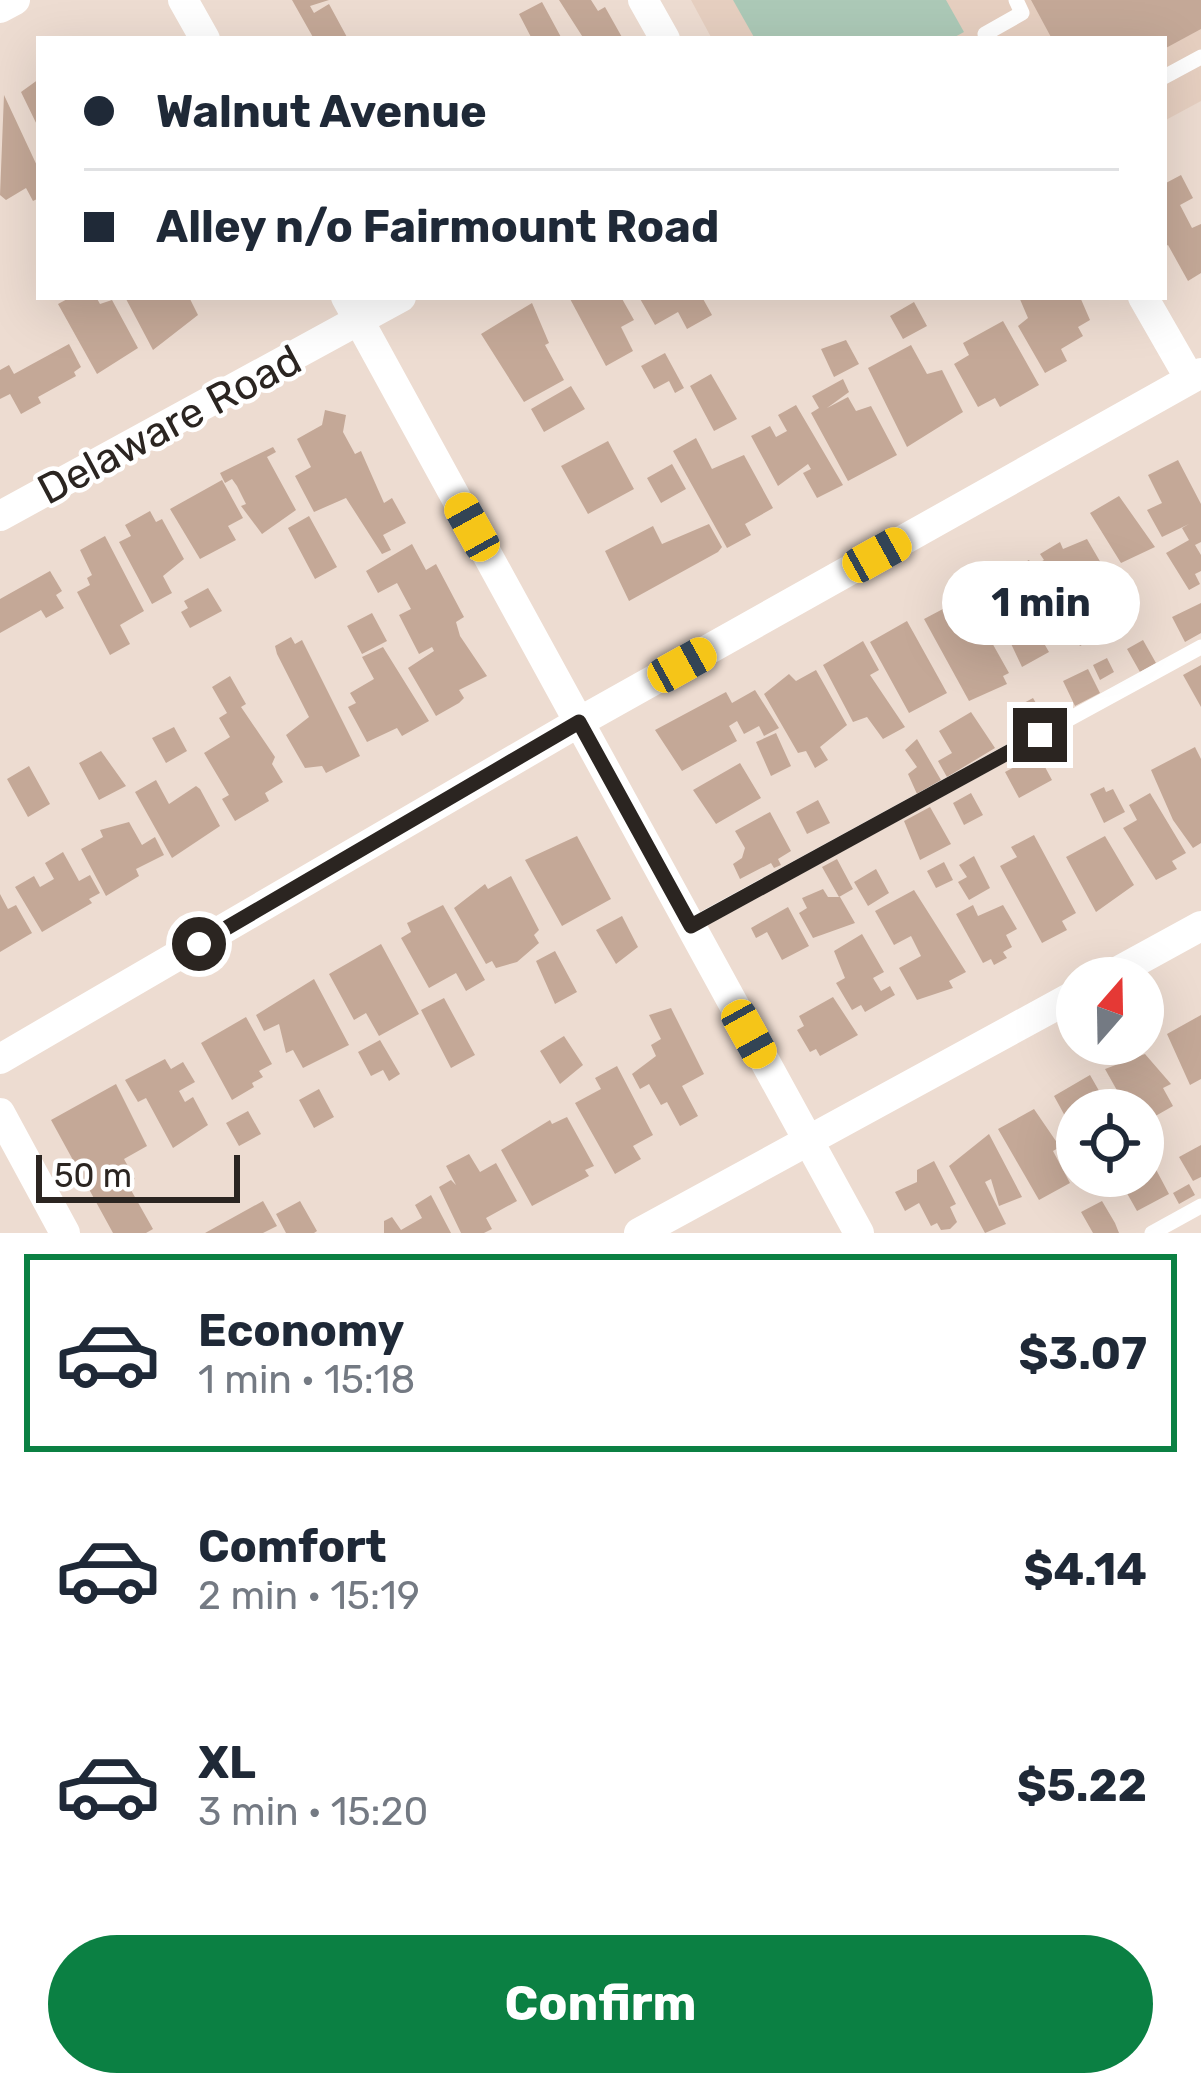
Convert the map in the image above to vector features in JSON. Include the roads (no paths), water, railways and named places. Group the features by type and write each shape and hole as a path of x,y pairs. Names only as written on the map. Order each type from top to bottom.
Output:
{"street":[{"path":"0,8 15,0"},
{"path":"184,0 203,36"},
{"path":"644,0 663,36"},
{"name":"Delaware Road","path":"0,516 353,309 389,300"},
{"path":"0,1059 579,722 1195,376 1145,300"},
{"path":"353,309 859,1233"},
{"path":"1144,957 1201,926"},
{"path":"639,1233 1056,1005"},
{"path":"0,1113 65,1233"}],"lane":[{"path":"986,36 1022,13 1016,0"},
{"path":"1167,75 1201,57"},
{"path":"691,926 1201,647"},
{"path":"1152,1233 1201,1206"}]}
